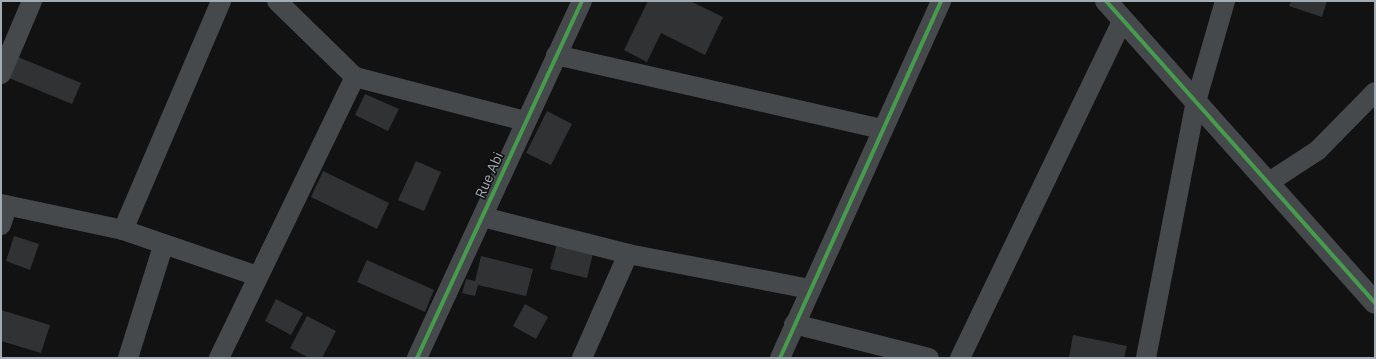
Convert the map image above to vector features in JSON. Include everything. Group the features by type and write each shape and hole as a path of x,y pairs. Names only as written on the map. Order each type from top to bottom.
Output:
{"street":[{"path":"1,74 32,1"},
{"path":"123,230 221,1"},
{"path":"277,1 354,77 525,121"},
{"path":"780,358 794,324 941,1"},
{"path":"1106,1 1195,105 1269,182 1375,303"},
{"path":"1146,358 1195,105 1225,1"},
{"name":"Rue Abi","path":"417,358 556,55 574,5"},
{"path":"960,358 1122,21"},
{"path":"556,55 883,129"},
{"path":"219,358 257,276 354,77"},
{"path":"1269,182 1318,150 1375,92"},
{"path":"3,212 123,230 163,246 257,276"},
{"path":"483,217 628,254 810,289"},
{"path":"128,358 163,246"},
{"path":"582,358 628,254"},
{"path":"794,324 928,358"}],"building":[{"path":"648,1 690,1 723,17 705,55 661,33 647,62 624,50"},
{"path":"1291,1 1327,1 1322,17 1289,6"},
{"path":"18,57 81,83 72,104 9,78"},
{"path":"365,94 399,109 388,131 355,115"},
{"path":"547,111 572,124 551,165 526,153"},
{"path":"416,161 441,172 424,211 398,200"},
{"path":"323,171 389,203 377,229 311,197"},
{"path":"14,236 39,244 30,270 6,261"},
{"path":"557,244 593,253 587,278 550,269"},
{"path":"481,256 533,269 526,296 478,285 475,296 462,293 466,279 475,281"},
{"path":"367,260 434,290 425,312 357,282"},
{"path":"276,299 303,313 291,335 265,321"},
{"path":"525,304 548,317 536,339 513,326"},
{"path":"1,310 50,325 41,353 1,341"},
{"path":"307,316 336,331 322,358 309,358 290,348"},
{"path":"1073,335 1127,346 1124,358 1069,358"}],"cycle path":[{"path":"417,358 582,1"},
{"path":"780,358 941,1"},
{"path":"1106,1 1375,303"}]}
